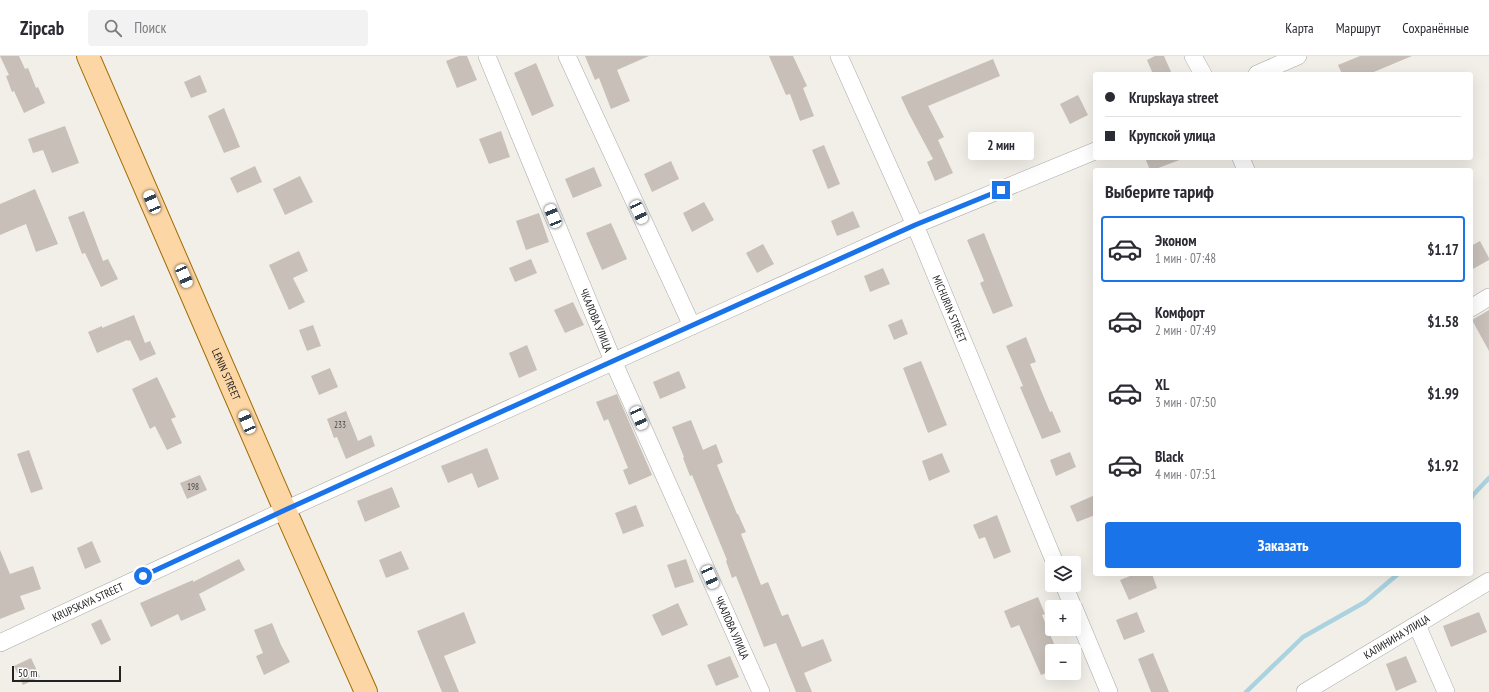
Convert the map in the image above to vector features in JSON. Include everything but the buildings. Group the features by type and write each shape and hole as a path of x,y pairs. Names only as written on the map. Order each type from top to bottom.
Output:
{"main road":[{"name":"LENIN STREET","path":"88,56 285,510 366,692"}],"street":[{"name":"ЧКАЛОВА УЛИЦА","path":"487,56 613,361 761,692"},
{"path":"567,56 692,326"},
{"name":"MICHURIN STREET","path":"838,56 915,225 1052,556"},
{"path":"1193,56 1202,72"},
{"path":"1262,72 1298,56"},
{"name":"KRUPSKAYA STREET","path":"0,643 285,510 915,225 1093,152"},
{"path":"1473,307 1489,297"},
{"name":"КАЛИНИНА УЛИЦА","path":"1305,692 1489,581"},
{"path":"1081,625 1109,692"},
{"path":"1417,625 1446,692"}],"waterway":[{"path":"1473,495 1489,478"},
{"path":"1246,692 1303,637 1365,602 1396,576"}],"route":[{"path":"143,576 331,489 915,225 1001,190"}]}
